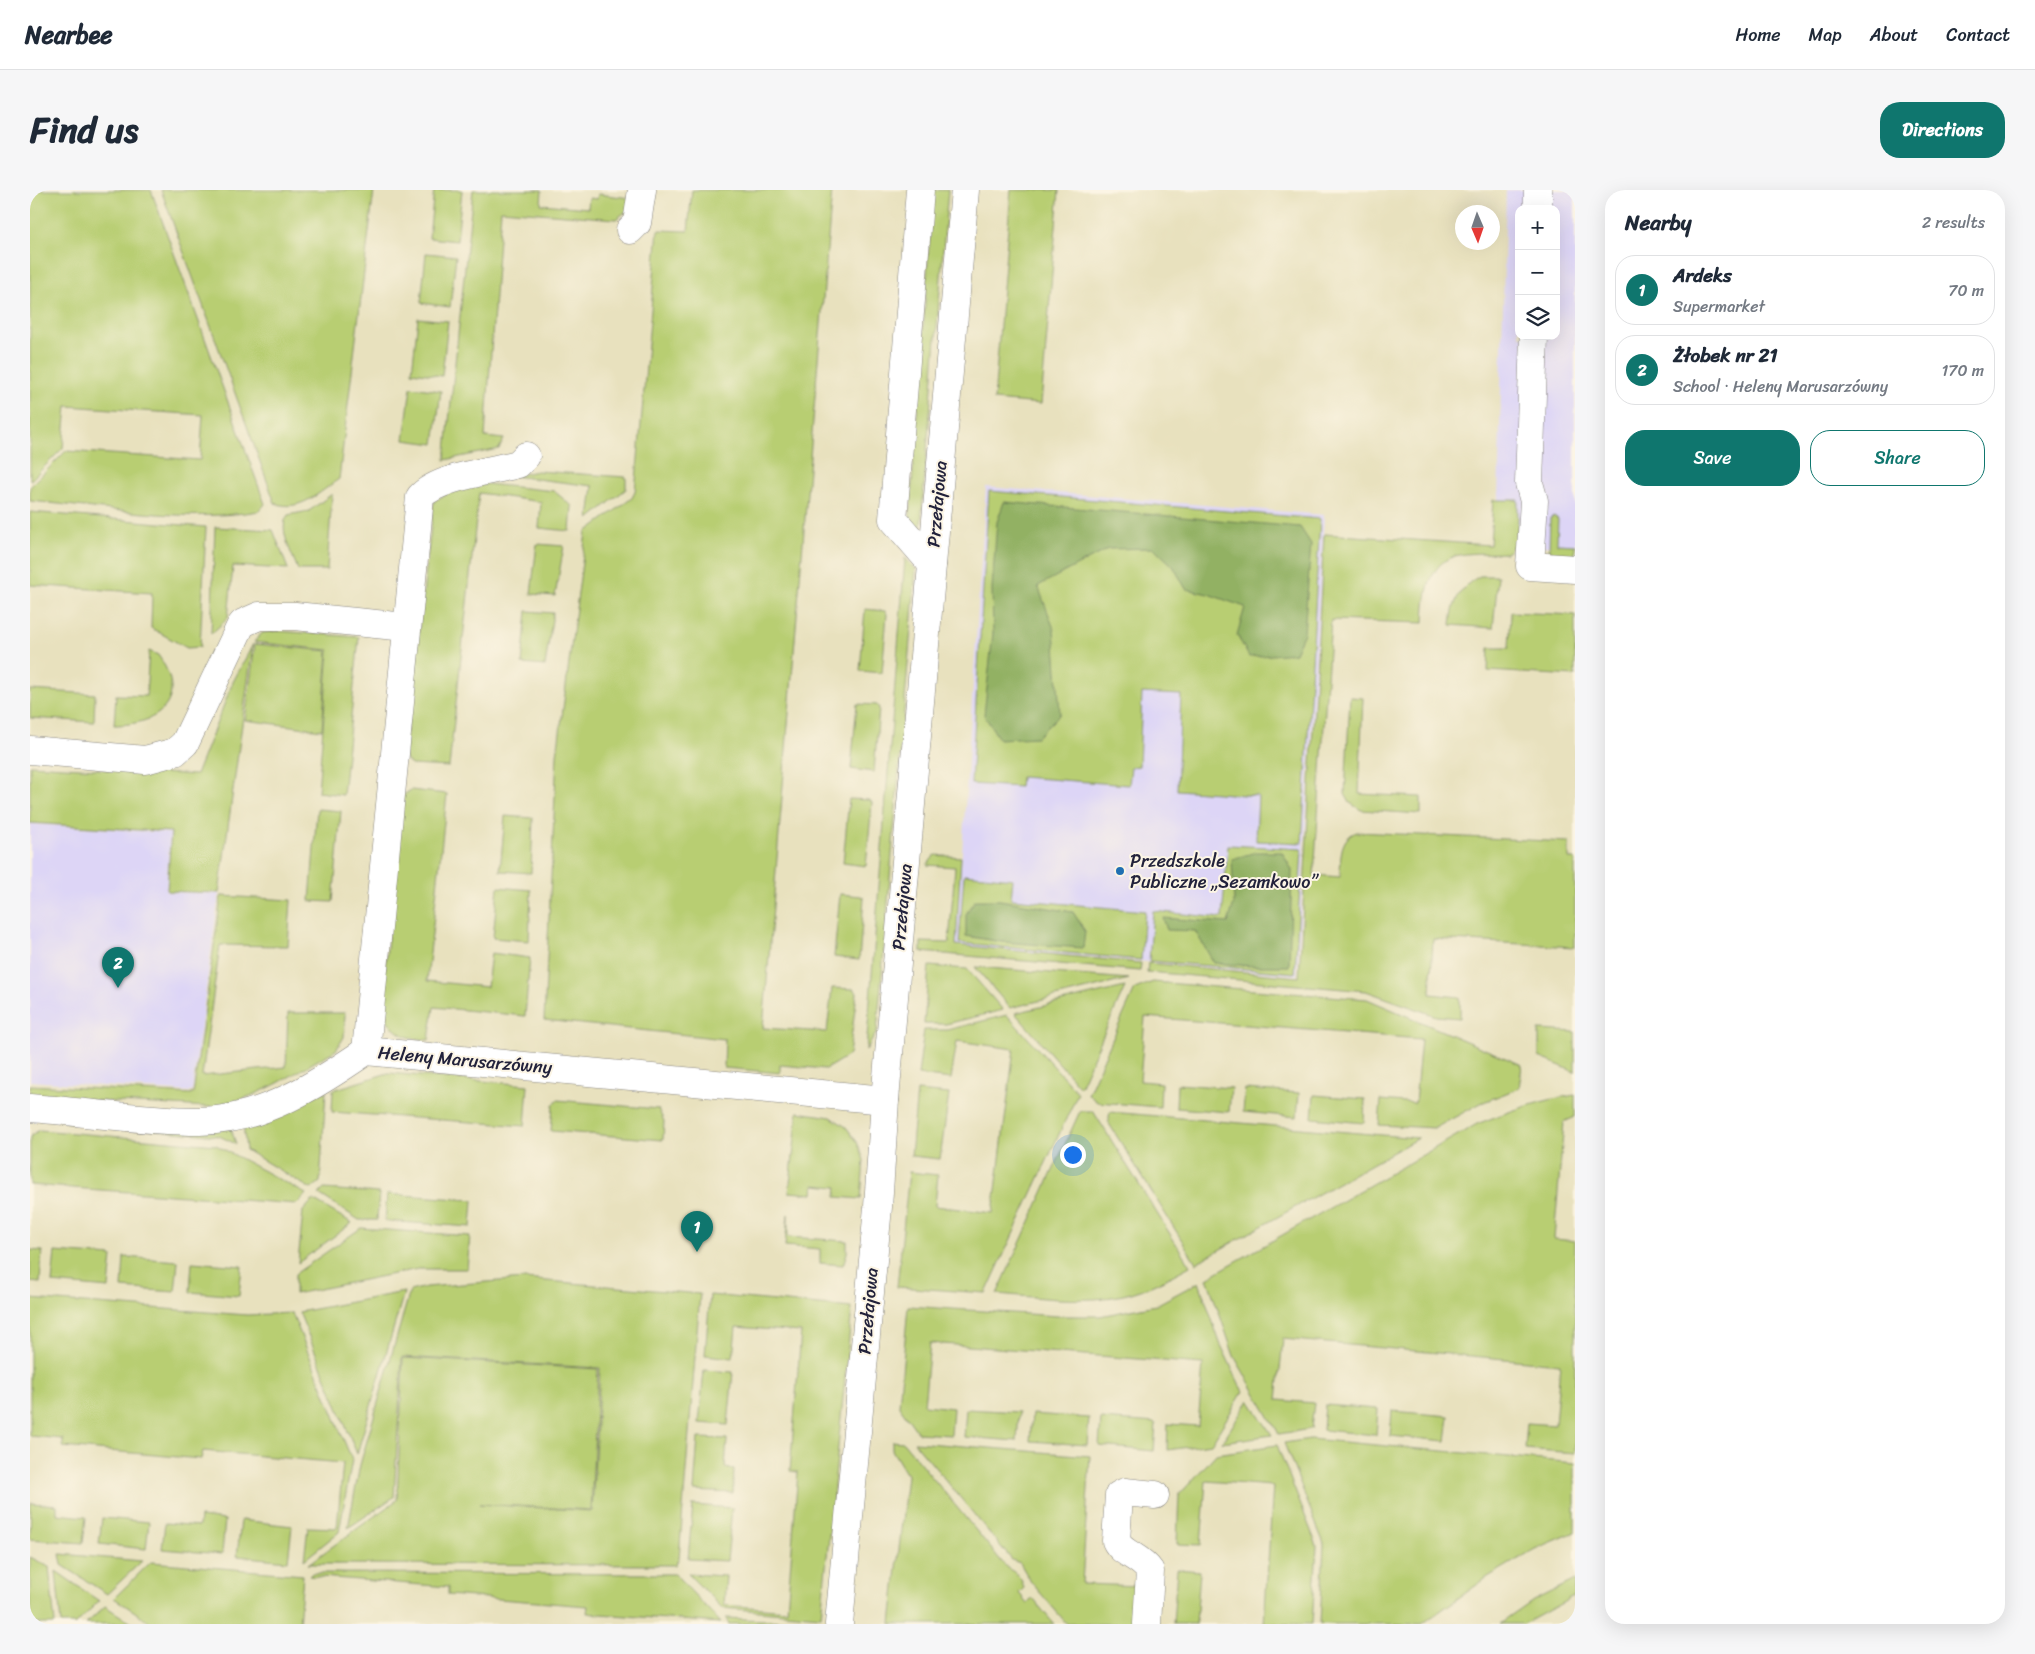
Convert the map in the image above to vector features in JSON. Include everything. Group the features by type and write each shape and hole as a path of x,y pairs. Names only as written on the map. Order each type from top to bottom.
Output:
{"street":[{"path":"630,230 637,223 642,190"},
{"path":"920,190 893,519 932,564"},
{"name":"Przełajowa","path":"840,1624 878,1207 885,1100 965,190"},
{"path":"1538,190 1538,205"},
{"path":"1534,340 1529,483 1534,501 1530,566 1575,569"},
{"path":"366,1051 420,498 426,490 446,482 518,464 526,456"},
{"path":"30,750 145,760 175,752 185,743 243,623 259,616 295,616 406,627"},
{"name":"Heleny Marusarzówny","path":"30,1108 202,1121 235,1116 262,1109 330,1076 366,1051 885,1100"},
{"path":"1147,1624 1150,1571 1137,1556 1119,1548 1116,1541 1119,1495 1125,1492 1155,1495"}],"shaded area":[{"path":"1506,190 1575,190 1575,548 1497,543"},
{"path":"986,487 1324,515 1297,975 956,945"},
{"path":"30,824 170,833 166,892 219,894 192,1092 30,1081"}],"green space":[{"path":"30,190 151,190 265,504 259,511 231,514 174,515 30,501 30,487 66,451 200,460 203,415 67,406 63,448 30,481"},
{"path":"161,190 374,190 339,479 309,500 292,505 275,503"},
{"path":"434,190 462,190 457,241 429,238"},
{"path":"473,190 542,190 541,204 588,208 589,198 597,199 598,194 630,198 631,208 616,219 501,210 485,437 504,439 499,449 445,460"},
{"path":"692,190 832,190 763,1028 827,1032 832,988 854,989 857,993 849,1055 826,1069 780,1065 780,1073 724,1068 725,1039 544,1020 557,755 586,532 632,498 635,492 658,230 688,231"},
{"path":"933,190 948,190 920,536 909,527"},
{"path":"1011,190 1059,190 1041,404 994,400"},
{"path":"426,253 456,256 450,307 421,303"},
{"path":"418,318 448,321 442,376 412,372"},
{"path":"411,387 441,391 434,444 404,440"},
{"path":"537,471 626,477 626,489 589,519 593,486 513,476"},
{"path":"487,484 554,491 572,506 570,531 539,528 541,502 479,493 449,767 411,765 404,757 434,501 452,491"},
{"path":"989,491 1320,519 1302,843 1256,841 1258,796 1177,790 1181,695 1142,693 1139,766 1131,767 1129,785 1021,777 1020,787 971,784"},
{"path":"332,494 327,570 298,570 285,535 285,521 288,515 309,511"},
{"path":"1493,500 1518,500 1517,537 1511,549 1506,553 1459,555 1448,559 1440,565 1434,573 1427,592 1424,623 1331,620 1314,875 1340,877 1341,857 1346,839 1357,832 1569,842 1569,859 1575,859 1575,947 1433,939 1430,994 1460,997 1460,1018 1436,1016 1366,991 1147,972 1148,963 1299,977 1324,534 1490,545"},
{"path":"1004,502 1300,527 1311,544 1304,633 1295,653 1249,657 1237,635 1245,607 1208,594 1186,589 1173,566 1154,548 1108,549 1038,586 1054,629 1060,714 1037,737 999,739 984,715 993,633 992,588 997,522"},
{"path":"30,512 206,527 200,647 187,648 151,628 152,593 30,585"},
{"path":"1554,516 1558,519 1557,544 1575,545 1575,556 1557,555 1549,549 1550,518"},
{"path":"215,527 273,530 288,569 233,566 228,618 211,634"},
{"path":"537,544 564,546 555,596 531,594"},
{"path":"905,558 916,569 877,1032 866,1050"},
{"path":"1480,576 1498,576 1493,628 1451,625 1453,609 1458,596 1467,585"},
{"path":"865,609 885,611 887,614 882,673 860,671"},
{"path":"527,611 553,613 545,666 522,664"},
{"path":"1511,612 1575,615 1575,676 1488,671 1489,648 1509,648"},
{"path":"277,631 359,637 343,795 318,792 329,650 254,642 262,633"},
{"path":"253,644 219,893 167,891 171,832 30,823 30,765 196,775 233,682"},
{"path":"255,644 328,651 322,730 245,720"},
{"path":"149,651 158,655 167,671 171,684 170,696 165,706 157,714 131,724 114,725 116,695 146,696"},
{"path":"30,690 95,694 94,722 30,718"},
{"path":"1350,697 1363,698 1359,794 1421,797 1421,814 1361,810 1350,803 1345,794"},
{"path":"857,704 877,705 879,708 874,772 851,769"},
{"path":"411,790 447,794 427,981 487,987 491,953 530,958 525,1016 434,1007 429,1040 412,1038 400,1033 390,1024 381,1009 402,796"},
{"path":"849,799 870,800 872,803 866,866 843,863"},
{"path":"317,809 341,811 333,902 310,901"},
{"path":"505,816 533,818 531,873 500,871"},
{"path":"1228,845 1302,849 1295,973 1149,961 1153,911 1222,918"},
{"path":"1256,852 1282,852 1292,870 1289,966 1214,963 1195,931 1167,930 1163,918 1228,923 1234,903 1232,859"},
{"path":"935,855 961,857 956,945 1141,963 1140,971 921,952 921,942 949,943 955,867 927,865"},
{"path":"964,874 1013,879 1011,899 1145,911 1141,960 959,943"},
{"path":"498,887 531,890 529,941 493,938"},
{"path":"840,894 864,898 859,960 834,957"},
{"path":"221,896 291,900 288,946 220,945 202,1076 286,1067 288,1013 345,1013 344,1037 336,1050 258,1093 225,1104 208,1107 30,1097 30,1085 193,1094"},
{"path":"975,900 1000,900 1073,912 1085,931 1083,948 1002,942 966,936 966,914"},
{"path":"929,966 967,969 1003,1010 946,1024 924,1024"},
{"path":"975,967 1129,979 1010,1008"},
{"path":"1153,982 1367,999 1522,1065 1519,1088 1481,1103 1435,1128 1379,1125 1381,1100 1415,1103 1421,1039 1145,1017 1140,1081 1161,1083 1160,1107 1097,1102 1088,1094 1135,989"},
{"path":"1125,987 1080,1087 1015,1013"},
{"path":"1007,1015 1078,1093 986,1293 897,1287 909,1172 938,1175 935,1206 993,1213 1014,1049 957,1041 951,1079 918,1075 924,1030 947,1030"},
{"path":"1539,1030 1575,1032 1575,1072 1539,1057"},
{"path":"388,1073 528,1085 525,1126 332,1112 333,1090"},
{"path":"1177,1084 1231,1088 1229,1112 1176,1108"},
{"path":"1245,1089 1299,1093 1297,1117 1243,1112"},
{"path":"326,1091 320,1182 311,1189 246,1150 243,1124"},
{"path":"917,1091 949,1094 940,1159 911,1156"},
{"path":"1314,1095 1365,1099 1364,1123 1312,1118"},
{"path":"1575,1095 1575,1117 1564,1122 1554,1239 1575,1241 1575,1453 1525,1449 1527,1423 1555,1425 1560,1364 1283,1339 1277,1400 1314,1403 1311,1429 1279,1434 1234,1356 1207,1278 1477,1124 1525,1106"},
{"path":"557,1100 658,1109 664,1121 663,1140 551,1131 553,1106"},
{"path":"1080,1111 1093,1111 1190,1266 1140,1290 1108,1298 1060,1299 997,1294"},
{"path":"798,1112 831,1117 846,1127 857,1142 864,1160 861,1199 836,1197 837,1187 814,1185 813,1194 789,1192"},
{"path":"1110,1112 1418,1138 1196,1263 1108,1122"},
{"path":"64,1122 230,1126 236,1144 219,1136"},
{"path":"39,1130 216,1145 306,1194 297,1204 30,1185 30,1137"},
{"path":"324,1189 379,1193 377,1220 359,1220 319,1194"},
{"path":"387,1194 473,1200 471,1227 385,1221"},
{"path":"313,1200 352,1223 298,1263 303,1211"},
{"path":"788,1214 788,1237 847,1241 847,1253 843,1265 820,1263 820,1249 785,1246"},
{"path":"361,1228 470,1236 467,1269 418,1269 295,1294 295,1274"},
{"path":"30,1250 42,1251 40,1283 30,1282"},
{"path":"55,1252 112,1256 109,1288 52,1283"},
{"path":"124,1257 178,1261 175,1292 122,1288"},
{"path":"192,1262 242,1266 239,1296 190,1292"},
{"path":"524,1279 700,1294 679,1558 675,1565 308,1564 397,1500 403,1358 598,1369 591,1510 479,1504 592,1511 600,1368 402,1357 394,1497 348,1528 360,1465 410,1291 426,1287"},
{"path":"1199,1282 1220,1343 1243,1392 1211,1444 1167,1450 1168,1424 1198,1426 1203,1364 930,1343 924,1405 953,1408 951,1435 918,1433 899,1406 908,1306 1057,1316 1100,1316 1156,1305"},
{"path":"404,1292 357,1454 299,1312"},
{"path":"710,1295 852,1308 821,1616 722,1608 688,1574 726,1576 724,1605 787,1610 798,1472 790,1471 801,1332 736,1327 733,1358 705,1355"},
{"path":"30,1299 247,1315 292,1313 352,1460 339,1532 304,1560 308,1527 337,1528 343,1463 203,1451 201,1459 63,1447 63,1439 30,1436"},
{"path":"704,1370 733,1372 728,1425 699,1423"},
{"path":"1249,1400 1272,1435 1222,1442"},
{"path":"1325,1405 1378,1409 1376,1435 1323,1430"},
{"path":"966,1409 1019,1412 1017,1441 964,1437"},
{"path":"1392,1411 1449,1416 1446,1441 1390,1436"},
{"path":"1032,1414 1089,1418 1087,1445 1030,1441"},
{"path":"1101,1419 1156,1423 1154,1451 1099,1446"},
{"path":"698,1438 727,1439 725,1468 734,1469 733,1493 694,1491"},
{"path":"1310,1439 1575,1463 1575,1532 1535,1549 1488,1577 1422,1624 1320,1624 1324,1544 1284,1443"},
{"path":"892,1441 903,1442 1007,1568 1018,1576 1024,1588 1019,1593 1027,1603 1033,1599 1054,1624 891,1624 907,1475 892,1450"},
{"path":"914,1442 1090,1456 1082,1584 1140,1586 1138,1624 1067,1624 1031,1582 1020,1563 1012,1560"},
{"path":"1277,1445 1317,1546 1312,1624 1264,1624 1273,1486 1206,1481 1201,1545 1177,1544 1179,1495 1216,1454"},
{"path":"31,1503 57,1505 57,1514 86,1517 83,1543 30,1539"},
{"path":"693,1505 732,1508 727,1561 688,1559"},
{"path":"200,1517 225,1520 222,1554 162,1549 165,1523 199,1526"},
{"path":"102,1518 149,1522 146,1549 99,1544"},
{"path":"241,1520 292,1526 288,1561 237,1556"},
{"path":"60,1554 142,1561 107,1594 62,1565"},
{"path":"30,1557 49,1567 55,1624 30,1624"},
{"path":"151,1562 303,1575 299,1624 153,1624 114,1598"},
{"path":"1177,1569 1200,1571 1196,1624 1173,1624"},
{"path":"56,1571 99,1601 76,1624 61,1624"},
{"path":"312,1573 675,1574 721,1623 587,1613 588,1606 448,1595 448,1587 309,1576"},
{"path":"1575,1580 1575,1596 1524,1624 1500,1624 1533,1601"},
{"path":"105,1606 133,1624 86,1624"},
{"path":"726,1618 821,1623 729,1624"}],"place":[{"name":"Przedszkole Publiczne „Sezamkowo”","path":"1120,871"},
{"name":"Żłobek nr 21","path":"118,988"},
{"name":"Ardeks","path":"697,1252"}]}
